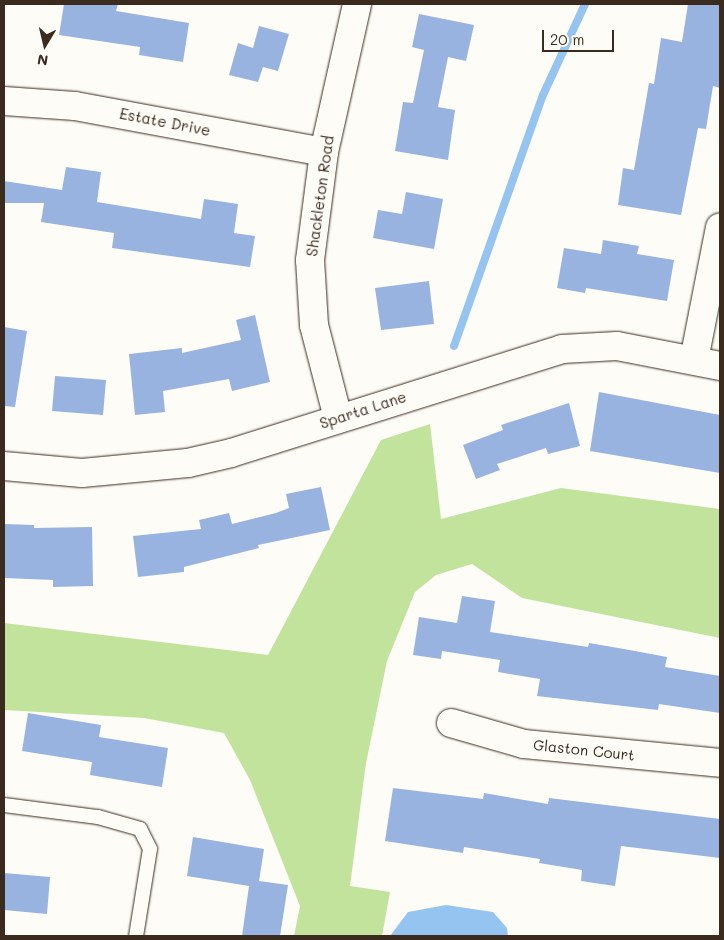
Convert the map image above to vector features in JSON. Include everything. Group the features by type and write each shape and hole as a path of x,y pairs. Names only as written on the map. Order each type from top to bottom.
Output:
{"street":[{"name":"Shackleton Road","path":"338,418 322,360 310,297 313,222 324,152 357,4"},
{"name":"Estate Drive","path":"4,101 84,108 324,152"},
{"path":"694,360 720,228"},
{"name":"Sparta Lane","path":"4,466 35,471 82,473 156,469 231,454 338,418 562,350 617,346 720,366"},
{"name":"Glaston Court","path":"451,723 524,744 720,763"}],"lane":[{"path":"4,805 98,817 140,829 150,849 136,936"}],"green space":[{"path":"430,424 441,519 561,488 720,509 720,638 522,598 472,564 436,575 415,592 387,661 366,763 350,886 390,892 382,936 294,936 300,906 250,780 224,733 144,718 4,710 4,623 268,655 381,440"}],"water":[{"path":"446,905 493,912 507,928 508,936 390,936 408,912"}],"building":[{"path":"64,4 118,4 116,11 189,23 183,62 139,55 140,47 59,35"},
{"path":"688,4 720,4 720,88 713,86 706,129 698,128 681,215 618,205 623,168 634,170 649,83 654,84 661,38 682,42"},
{"path":"419,14 474,25 466,61 448,57 438,107 455,110 448,160 395,151 403,102 413,103 424,50 412,47"},
{"path":"259,26 289,34 278,71 263,67 258,82 229,75 238,43 253,48"},
{"path":"66,167 101,172 97,202 201,219 204,199 238,204 234,233 255,236 250,267 112,248 114,233 41,222 44,203 4,203 4,181 62,190"},
{"path":"406,192 443,199 434,249 373,238 378,210 402,214"},
{"path":"603,240 639,246 637,254 674,260 667,301 586,288 585,293 557,288 564,248 601,254"},
{"path":"429,281 434,324 381,330 375,288"},
{"path":"255,315 270,382 232,391 229,379 163,391 165,412 135,415 129,354 182,348 182,353 241,340 236,320"},
{"path":"4,327 27,331 15,407 4,406"},
{"path":"55,376 106,380 103,415 52,411"},
{"path":"599,392 720,415 720,473 590,451"},
{"path":"569,403 580,446 548,454 546,448 497,464 500,470 476,479 463,445 503,430 501,425"},
{"path":"321,487 330,530 258,545 259,548 184,567 184,572 138,577 133,536 201,529 199,520 229,513 232,524 276,513 289,508 286,494"},
{"path":"4,524 34,525 34,528 92,527 93,586 53,587 53,580 4,578"},
{"path":"462,596 495,601 490,632 588,647 589,643 667,657 665,667 720,676 720,713 659,704 658,710 537,696 540,679 498,672 500,660 442,651 441,659 413,655 419,617 457,623"},
{"path":"28,713 101,725 99,737 168,748 162,787 90,775 92,762 22,751"},
{"path":"393,788 483,799 484,793 548,804 549,798 720,819 720,858 621,846 615,886 581,881 582,870 539,863 540,859 464,847 463,853 385,841"},
{"path":"193,837 264,849 259,881 288,885 280,936 242,936 249,886 187,876"},
{"path":"4,873 50,877 47,914 4,910"}],"waterway":[{"path":"454,346 543,95 585,4"}]}
